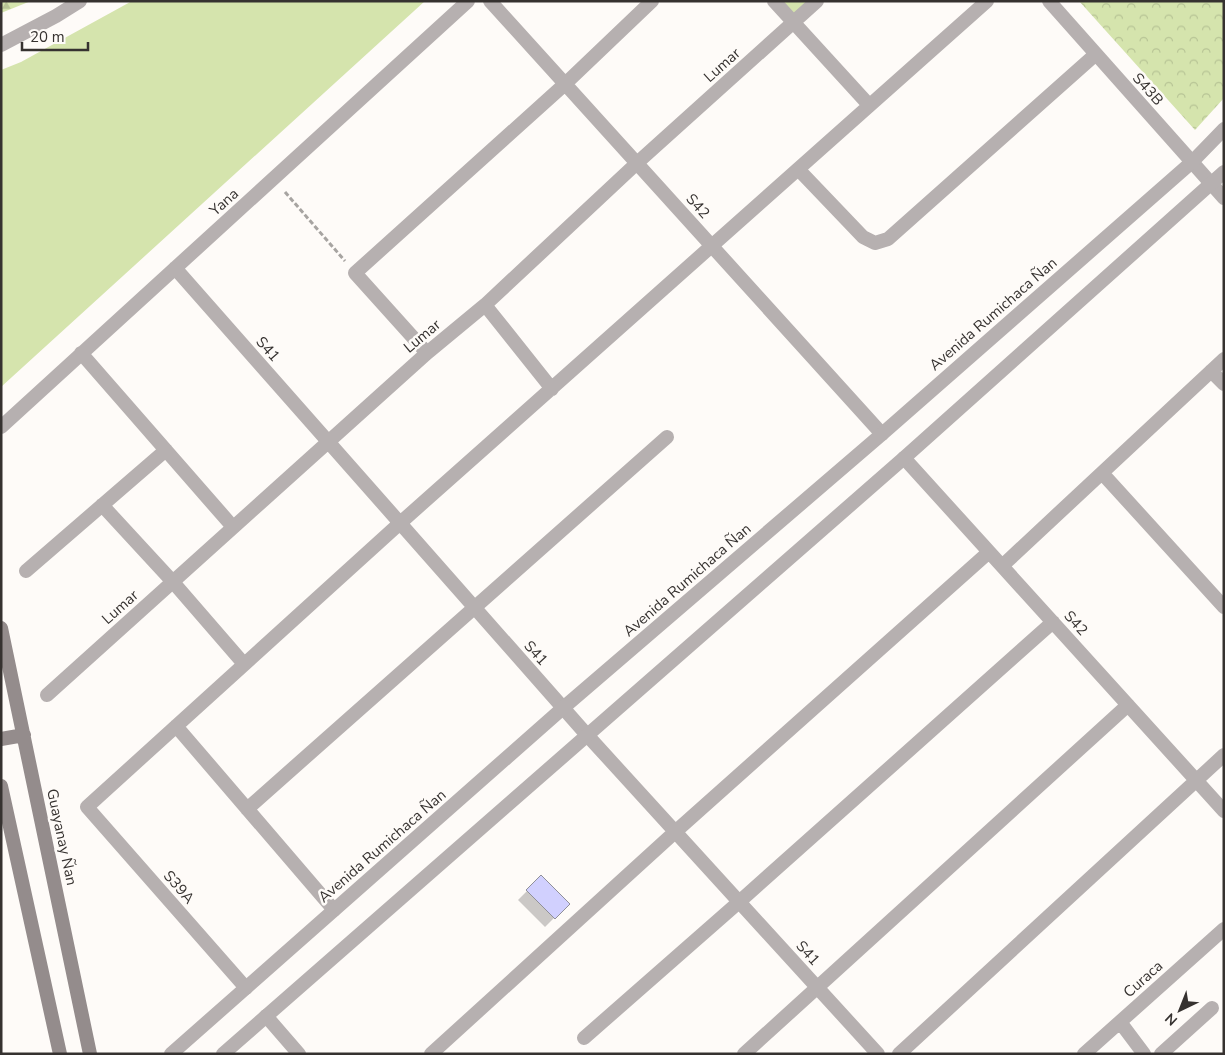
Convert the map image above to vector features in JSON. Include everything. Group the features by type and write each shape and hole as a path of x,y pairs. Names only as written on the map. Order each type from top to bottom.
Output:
{"main road":[{"name":"Guayanay Ñan","path":"1,628 90,1054"},
{"path":"1,739 24,735"},
{"path":"1,786 60,1054"}],"street":[{"path":"1,45 80,1"},
{"name":"Yana","path":"1,427 468,1"},
{"name":"S42","path":"490,1 882,434"},
{"path":"426,353 355,273 565,84 652,1"},
{"path":"774,1 869,106"},
{"name":"Lumar","path":"47,695 426,353 485,305 637,163 817,1"},
{"path":"334,910 176,726 399,524 987,1"},
{"name":"S43B","path":"1049,1 1224,198"},
{"path":"798,169 863,237 875,243 888,239 1096,54"},
{"name":"Avenida Rumichaca Ñan","path":"171,1054 563,708 882,434 1192,162 1224,130"},
{"path":"223,1054 904,458 1224,172"},
{"name":"S41","path":"175,268 587,735 878,1054"},
{"path":"485,305 552,389"},
{"path":"81,353 234,527"},
{"path":"1002,566 1224,359"},
{"path":"1211,371 1224,384"},
{"path":"247,809 667,437"},
{"path":"26,571 166,450"},
{"name":"S42","path":"904,458 1224,810"},
{"path":"1102,473 1224,607"},
{"path":"102,506 173,582 244,664"},
{"path":"431,1054 989,552"},
{"path":"584,1038 1053,622"},
{"path":"744,1054 816,986 1128,705"},
{"name":"S39A","path":"176,726 87,807 246,988"},
{"path":"899,1054 1224,755"},
{"name":"Curaca","path":"1084,1054 1224,929"},
{"path":"1161,1054 1212,1008"},
{"path":"266,1016 300,1054"},
{"path":"1120,1022 1144,1054"}],"path":[{"path":"274,178 355,273"}],"green space":[{"path":"1,1 31,1 1,13"},
{"path":"132,1 425,1 1,387 1,70 21,62"},
{"path":"781,1 812,1 795,17"},
{"path":"1079,1 1224,1 1224,98 1195,130"}],"building":[{"path":"541,875 570,904 555,919 526,890"}]}
